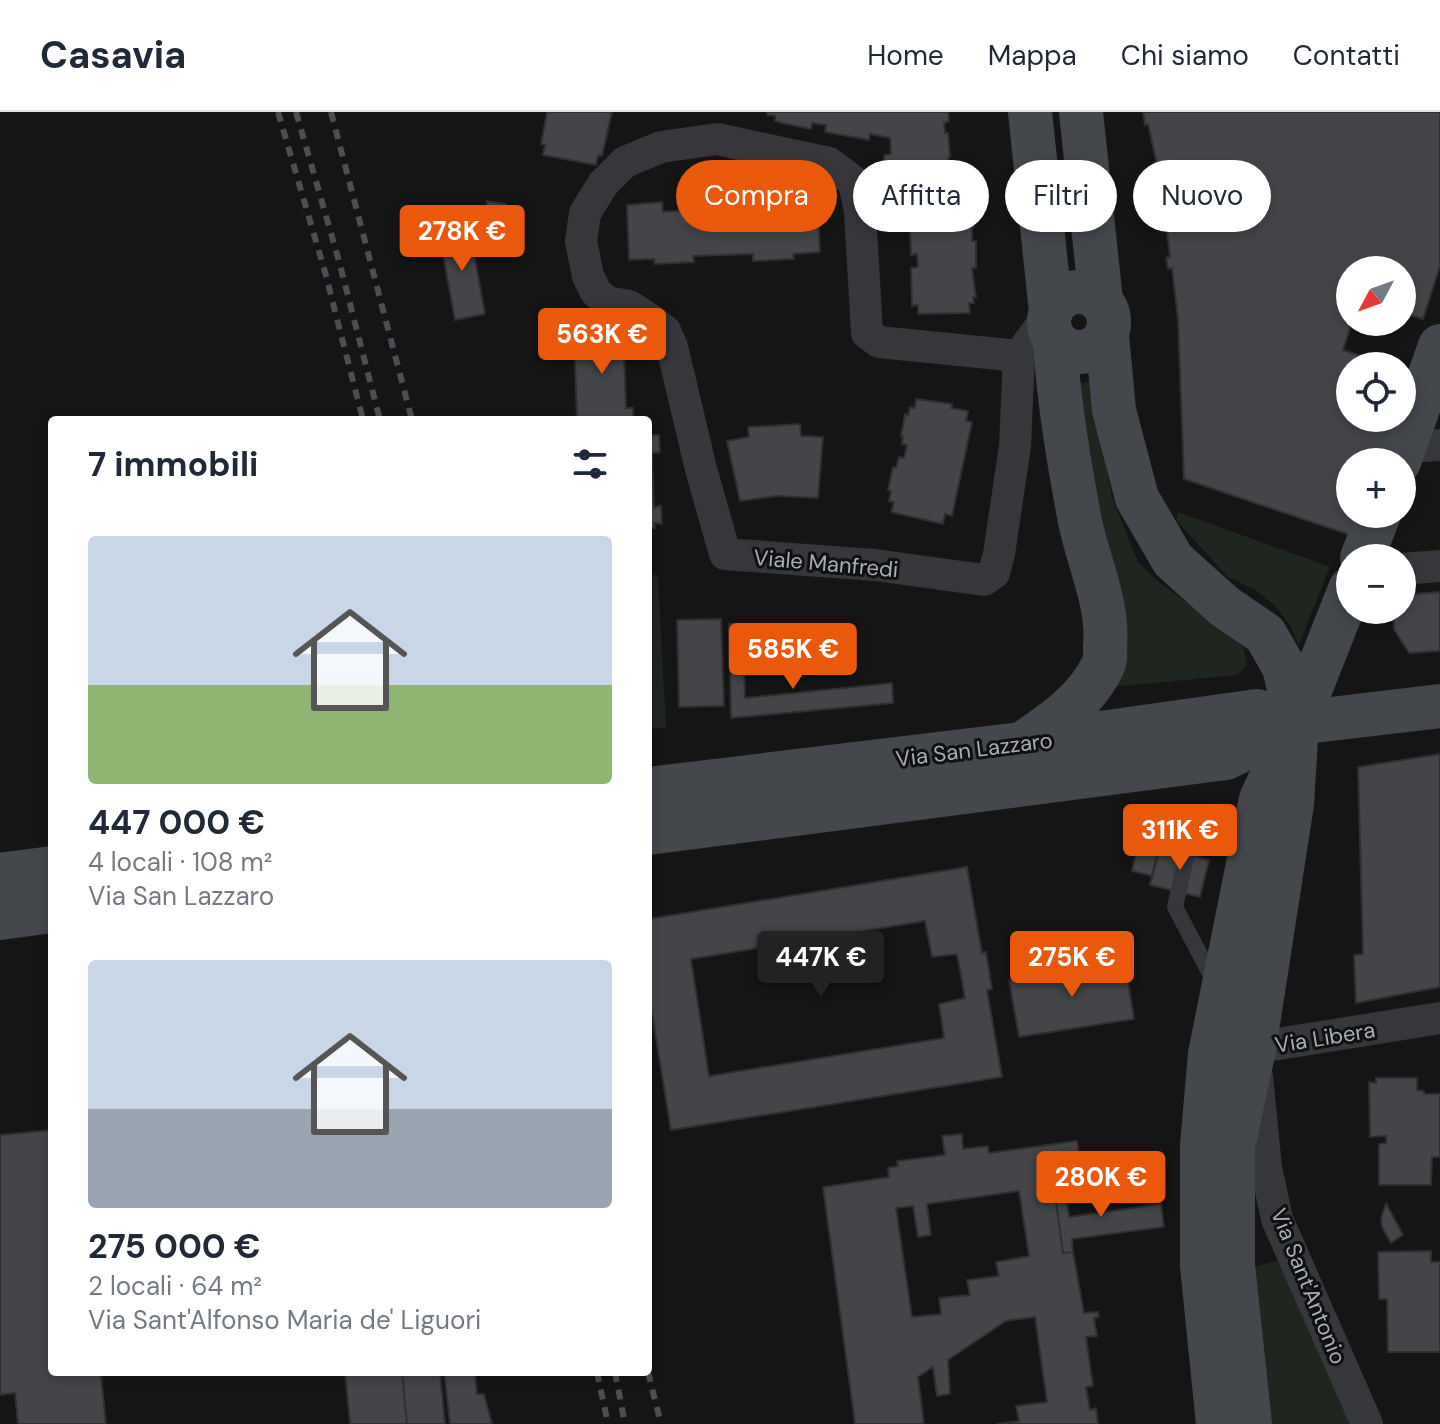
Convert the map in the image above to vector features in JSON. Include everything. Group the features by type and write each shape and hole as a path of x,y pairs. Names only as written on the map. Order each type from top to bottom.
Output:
{"main road":[{"name":"Viale Manfredi","path":"1022,744 1058,720 1083,694 1104,664 1107,625 1098,582 1079,521 1060,406 1042,336 1030,112"},
{"path":"1081,112 1114,410 1137,498 1173,560 1224,606 1265,634 1284,667 1297,723 1292,804 1254,1049 1233,1147 1233,1265 1250,1424"},
{"path":"1042,336 1071,352 1081,353 1099,346 1104,318"},
{"path":"1416,448 1438,359"},
{"path":"1257,817 1336,624"},
{"name":"Via San Lazzaro","path":"652,832 1226,758 1297,723 1440,706"},
{"name":"Via San Lazzaro","path":"652,789 1022,744 1257,711 1297,723"},
{"path":"1218,1424 1202,1266 1202,1145 1210,1054 1257,817 1258,784 1239,762 1226,758"},
{"path":"0,875 48,869"},
{"path":"0,918 48,912"}],"street":[{"name":"Viale Manfredi","path":"717,139 829,163 854,182 860,212 867,333 879,342 1042,336 1015,446 994,573 984,580 875,565 725,554 701,469 679,370 665,331 629,306 607,302 596,292 588,276 581,241 585,213 603,184 625,162 661,147 717,139"},
{"path":"1416,568 1440,566"},
{"name":"Via Libera","path":"1210,1054 1440,1018"},
{"name":"Via Sant'Antonio","path":"1254,1049 1266,1167 1277,1219 1367,1424"}],"lane":[{"path":"1221,996 1175,907 1188,849 1257,817"}],"shaded area":[{"path":"1090,382 1112,497 1138,562 1160,583 1227,628 1244,648 1247,666 1237,675 1111,687 1069,385"},
{"path":"1178,512 1330,567 1299,644 1276,607 1260,593 1227,576 1176,520"},
{"path":"652,575 658,575 666,728 652,729"},
{"path":"1287,1258 1352,1424 1260,1424 1242,1270"}],"building":[{"path":"547,112 612,112 602,156 598,155 596,165 543,155 545,145 541,144"},
{"path":"767,112 948,112 949,121 944,123 950,157 948,160 884,160 884,155 891,154 890,138 870,134 869,140 825,132 826,125 812,123 811,129 775,121 775,116 767,115"},
{"path":"1143,112 1440,112 1440,266 1423,319 1416,317 1416,256 1336,256 1336,336 1348,336 1343,350 1349,352 1336,352 1336,432 1387,432 1382,448 1336,448 1336,528 1356,528 1353,536 1184,479 1178,320 1172,268 1168,269 1166,258 1170,257 1167,232 1271,232 1271,160 1156,160 1148,124 1145,125"},
{"path":"487,201 506,204 504,234 485,233"},
{"path":"662,202 663,212 676,211 676,232 819,232 820,252 793,254 794,259 753,261 753,254 693,256 694,262 655,264 654,259 629,260 627,205"},
{"path":"469,226 485,314 455,320 439,233"},
{"path":"910,232 972,232 972,241 976,241 976,268 972,268 976,297 973,297 974,303 969,303 970,313 918,314 918,305 912,306 911,268 918,267 917,254 911,255"},
{"path":"624,332 624,336 631,336 632,354 624,355 626,408 633,408 633,416 577,416 574,333"},
{"path":"916,399 952,404 951,408 968,411 966,421 972,422 952,516 945,514 943,524 891,512 894,502 889,501 891,491 888,490 893,467 896,468 899,457 904,458 907,445 902,444 901,436 905,414 908,415 910,407 915,408"},
{"path":"800,424 801,436 823,437 818,498 777,496 740,501 727,441 749,437 748,427"},
{"path":"652,435 659,435 660,452 652,453"},
{"path":"652,453 654,507 661,506 662,524 654,523 655,528 652,528"},
{"path":"1440,592 1440,651 1409,653 1394,629 1394,624 1416,624 1416,594"},
{"path":"721,619 724,706 679,707 677,620"},
{"path":"729,624 743,624 745,698 892,683 893,703 731,718"},
{"path":"1440,754 1440,987 1356,1003 1354,955 1363,954 1358,767"},
{"path":"1137,847 1158,852 1152,876 1132,871"},
{"path":"1160,847 1209,860 1200,897 1150,885"},
{"path":"967,867 982,953 986,952 992,989 987,990 1002,1077 671,1130 652,1014 652,918","holes":["925,921 932,957 957,954 965,998 939,1004 944,1038 709,1076 691,959"]},
{"path":"1125,962 1134,1019 1019,1037 1009,980"},
{"path":"1376,1078 1417,1078 1417,1090 1424,1091 1424,1094 1440,1094 1440,1157 1432,1157 1431,1185 1379,1185 1379,1144 1386,1143 1386,1136 1370,1137 1369,1082 1376,1083"},
{"path":"48,1130 48,1376 101,1376 106,1424 18,1424 15,1393 0,1395 0,1135"},
{"path":"962,1134 963,1149 988,1146 989,1153 1077,1141 1081,1169 1052,1173 1063,1253 1073,1252 1084,1313 1098,1312 1099,1317 1094,1318 1097,1336 1086,1337 1093,1386 1086,1387 1090,1410 1096,1408 1098,1424 997,1424 1019,1421 1016,1406 1047,1402 1035,1317 1006,1321 948,1360 950,1394 937,1396 933,1367 918,1377 924,1424 855,1424 823,1187 889,1177 888,1168 898,1166 897,1161 945,1155 942,1136","holes":["1019,1191 1029,1256 996,1262 999,1276 967,1280 970,1295 939,1298 941,1314 912,1317 896,1208 913,1206 918,1237 931,1235 927,1204"]},
{"path":"1063,1171 1069,1217 1161,1204 1164,1227 1072,1239 1073,1252 1063,1253 1052,1173"},
{"path":"1386,1203 1403,1235 1391,1243 1382,1227 1381,1218"},
{"path":"1431,1251 1431,1262 1440,1262 1440,1352 1388,1352 1387,1299 1379,1299 1378,1252"},
{"path":"345,1376 402,1376 407,1424 350,1424"},
{"path":"402,1376 440,1376 445,1424 407,1424"},
{"path":"444,1376 475,1376 477,1394 484,1394 492,1424 450,1424"}],"railway":[{"path":"278,112 325,272 362,416"},
{"path":"296,112 379,416"},
{"path":"331,112 411,416"},
{"path":"598,1376 608,1424"},
{"path":"616,1376 625,1424"},
{"path":"649,1376 661,1424"}]}
